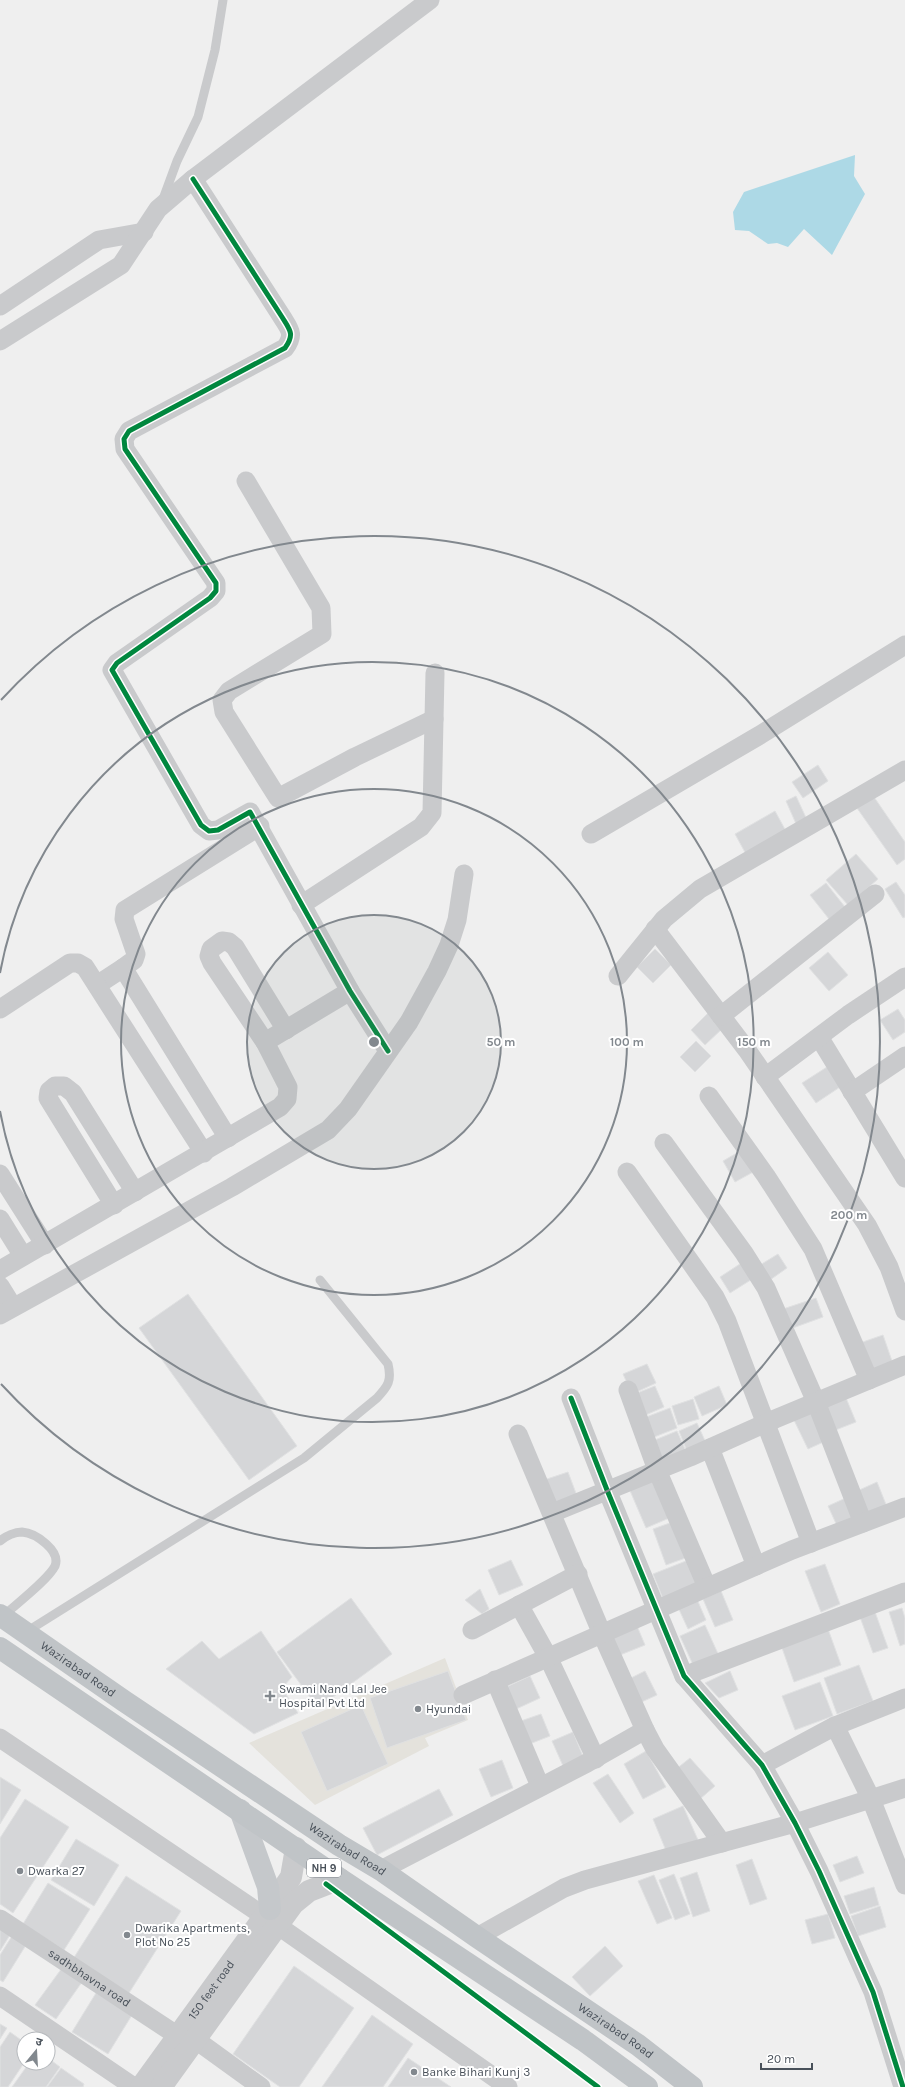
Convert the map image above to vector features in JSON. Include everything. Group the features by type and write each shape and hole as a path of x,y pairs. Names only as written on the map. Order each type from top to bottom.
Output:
{"highway":[{"name":"Wazirabad Road","path":"1,1617 333,1841 381,1870 477,1937 638,2045 690,2086"},
{"name":"NH 9","path":"0,1648 340,1879 583,2040 647,2087"}],"main road":[{"path":"240,1810 268,1887 270,1917"}],"street":[{"path":"0,341 121,265 158,209 193,179 430,0"},
{"path":"193,179 282,317 291,332 291,339 285,348 129,431 124,439 126,449 216,584 216,591 210,598 117,663 112,670 201,825 209,831 218,830 255,819"},
{"path":"0,306 99,240 144,232"},
{"path":"246,481 321,608 322,634 229,691 222,700 224,712 278,798"},
{"path":"591,834 760,735 905,645"},
{"path":"301,904 421,827 432,813 435,673"},
{"path":"97,985 134,960 136,954 124,919 125,910 255,819 278,798 355,757 434,720"},
{"path":"618,976 655,929 673,910 700,889 905,770"},
{"path":"255,819 350,991 388,1051"},
{"path":"0,1286 6,1311 232,1187 328,1130 348,1109 409,1022 438,971 450,945 457,920 464,874"},
{"path":"721,1016 875,894"},
{"path":"655,929 765,1077 867,1225 889,1267 905,1311"},
{"path":"0,1270 204,1153 280,1107 288,1099 288,1087 265,1042 212,963 209,956 211,949 222,941 229,942 235,947 286,1030"},
{"path":"0,1009 70,963 78,963 85,967 204,1153"},
{"path":"123,968 228,1138"},
{"path":"765,1077 905,977"},
{"path":"265,1042 350,991"},
{"path":"819,1037 905,1178"},
{"path":"852,1092 905,1056"},
{"path":"114,1205 48,1098 49,1091 55,1086 64,1086 73,1092 135,1192"},
{"path":"709,1096 766,1176 813,1249 869,1380"},
{"path":"664,1143 744,1253 766,1288 816,1402 863,1523"},
{"path":"627,1172 715,1297 726,1321 764,1424 811,1542"},
{"path":"0,1174 45,1245"},
{"path":"0,1219 23,1256"},
{"path":"552,1513 905,1366"},
{"path":"628,1390 657,1470 707,1587"},
{"path":"571,1398 607,1490 658,1610 684,1676 762,1765 794,1823 819,1871 872,1992 883,2020 903,2087"},
{"path":"518,1434 602,1634 645,1730 655,1749 722,1843"},
{"path":"710,1448 756,1566"},
{"path":"463,1695 811,1542 905,1507"},
{"path":"472,1630 578,1574"},
{"path":"684,1676 905,1592"},
{"path":"518,1605 548,1658 596,1759"},
{"path":"495,1680 540,1786"},
{"path":"762,1765 835,1726 905,1698"},
{"path":"835,1726 871,1799 905,1885"},
{"path":"381,1870 540,1786 596,1759 645,1730"},
{"path":"0,1738 270,1917 508,2087"},
{"path":"477,1937 564,1888 585,1880 794,1823 905,1788"},
{"name":"150 feet road","path":"161,2087 187,2038 270,1917 291,1877 296,1848"},
{"name":"150 feet road","path":"270,1917 293,1904 309,1891 340,1879"},
{"name":"sadhbhavna road","path":"0,1919 261,2087"},
{"path":"0,1996 134,2087"},
{"name":"150 feet road","path":"141,2087 187,2038"}],"lane":[{"path":"158,209 198,117 215,50 223,0"},
{"path":"24,1632 304,1458 377,1398 387,1387 391,1374 388,1364 320,1280"},
{"path":"0,1541 14,1533 23,1532 32,1535 46,1544 54,1552 56,1558 52,1571 1,1617"}],"shaded area":[{"name":"Hyundai","path":"445,1658 468,1720 425,1738 429,1746 315,1805 249,1743"}],"water":[{"path":"855,155 854,176 865,194 832,255 804,229 788,247 777,243 768,244 749,231 735,230 733,212 744,192"}],"building":[{"path":"818,765 828,781 803,798 792,782"},
{"path":"796,796 808,822 797,826 786,801"},
{"path":"874,797 905,842 905,859 897,865 857,808"},
{"path":"775,811 787,833 747,856 735,834"},
{"path":"856,854 878,879 848,905 826,880"},
{"path":"896,882 905,895 905,917 903,918 885,889"},
{"path":"826,883 845,907 829,919 810,895"},
{"path":"655,949 671,965 653,983 637,967"},
{"path":"828,952 848,975 829,991 809,968"},
{"path":"898,1009 905,1020 905,1032 893,1040 880,1020"},
{"path":"708,1013 723,1028 705,1045 691,1030"},
{"path":"696,1041 711,1056 695,1072 680,1057"},
{"path":"827,1067 840,1087 816,1103 802,1083"},
{"path":"742,1150 755,1171 735,1182 723,1161"},
{"path":"778,1254 787,1268 770,1280 760,1265"},
{"path":"746,1260 757,1276 730,1293 720,1277"},
{"path":"188,1294 297,1446 249,1480 139,1328"},
{"path":"816,1298 823,1317 790,1329 783,1309"},
{"path":"883,1335 893,1364 870,1372 860,1343"},
{"path":"647,1364 656,1383 632,1394 623,1374"},
{"path":"655,1386 664,1407 641,1417 632,1395"},
{"path":"719,1386 727,1405 702,1416 694,1397"},
{"path":"846,1398 856,1422 833,1431 823,1407"},
{"path":"693,1399 699,1419 678,1425 672,1406"},
{"path":"813,1406 830,1439 808,1449 792,1416"},
{"path":"670,1408 677,1428 649,1439 641,1419"},
{"path":"697,1423 706,1443 687,1451 679,1431"},
{"path":"677,1431 688,1456 661,1467 650,1442"},
{"path":"568,1472 577,1496 551,1506 541,1481"},
{"path":"656,1473 674,1516 646,1528 628,1486"},
{"path":"877,1482 887,1507 865,1516 855,1492"},
{"path":"848,1497 858,1519 838,1528 828,1506"},
{"path":"678,1520 691,1556 666,1565 653,1529"},
{"path":"691,1559 702,1585 664,1601 653,1574"},
{"path":"511,1560 523,1585 499,1595 488,1570"},
{"path":"825,1564 840,1604 821,1612 805,1571"},
{"path":"480,1589 489,1609 482,1614 465,1600"},
{"path":"721,1591 733,1620 715,1627 703,1599"},
{"path":"696,1597 706,1620 688,1629 677,1605"},
{"path":"351,1598 392,1654 318,1708 277,1652"},
{"path":"902,1608 905,1618 905,1644 900,1646 889,1612"},
{"path":"875,1612 888,1648 873,1653 860,1617"},
{"path":"705,1625 719,1656 694,1667 680,1636"},
{"path":"637,1626 645,1645 620,1655 612,1636"},
{"path":"828,1629 841,1665 794,1682 781,1645"},
{"path":"261,1631 292,1677 282,1688 298,1713 254,1734 166,1669 202,1641 219,1659"},
{"path":"859,1665 873,1701 837,1714 824,1678"},
{"name":"Hyundai","path":"448,1671 466,1720 387,1748 370,1698"},
{"path":"645,1671 657,1695 637,1704 625,1681"},
{"path":"730,1671 738,1690 719,1698 705,1683"},
{"path":"530,1676 540,1698 514,1710 504,1688"},
{"path":"820,1682 833,1716 795,1730 782,1696"},
{"path":"361,1705 388,1764 327,1791 301,1732"},
{"path":"541,1714 550,1736 527,1745 518,1722"},
{"path":"573,1732 584,1759 564,1768 552,1741"},
{"path":"646,1751 666,1787 643,1799 624,1764"},
{"path":"690,1758 715,1786 700,1799 675,1770"},
{"path":"502,1760 513,1788 491,1797 479,1769"},
{"path":"608,1774 634,1813 620,1823 593,1783"},
{"path":"0,1777 21,1790 0,1824"},
{"path":"439,1789 453,1815 377,1855 363,1828"},
{"name":"Dwarka 27","path":"25,1799 69,1827 13,1913 0,1904 0,1838"},
{"path":"683,1806 698,1840 667,1853 653,1819"},
{"path":"76,1839 119,1865 94,1906 51,1880"},
{"path":"857,1856 864,1873 840,1882 833,1865"},
{"path":"752,1859 767,1899 750,1905 736,1865"},
{"path":"697,1872 710,1911 693,1917 680,1878"},
{"path":"674,1874 690,1914 675,1920 659,1880"},
{"path":"654,1875 672,1918 657,1924 638,1881"},
{"name":"Dwarika Apartments, Plot No 25","path":"126,1876 181,1911 129,1993 73,1959"},
{"path":"48,1883 90,1909 64,1950 23,1924"},
{"path":"874,1887 879,1905 850,1914 844,1896"},
{"path":"880,1906 886,1927 858,1936 851,1916"},
{"path":"828,1914 835,1938 812,1944 805,1920"},
{"path":"0,1929 10,1935 0,1951"},
{"path":"12,1936 26,1945 3,1982 0,1980 0,1955"},
{"path":"605,1946 623,1966 590,1996 572,1977"},
{"path":"294,1966 354,2008 299,2087 280,2087 233,2054"},
{"path":"62,1968 82,1982 56,2019 35,2005"},
{"path":"96,1993 132,2015 108,2054 72,2032"},
{"path":"372,2015 413,2044 383,2087 322,2087"},
{"path":"0,2024 7,2028 0,2039"},
{"path":"10,2032 16,2036 16,2071 19,2071 8,2087 0,2087 0,2047"},
{"name":"Banke Bihari Kunj 3","path":"408,2058 451,2087 388,2087"},
{"path":"56,2064 60,2067 46,2087 12,2087 23,2071 56,2071"},
{"path":"61,2068 84,2084 83,2087 47,2087"}],"cycle path":[{"path":"193,179 287,325 291,335 285,348 129,431 124,439 125,449 216,583 216,591 210,598 117,663 112,670 201,825 209,831 218,830 250,812 350,991 388,1051"},
{"path":"571,1398 607,1490 684,1676 762,1765 795,1823 819,1871 873,1992 903,2087"},
{"path":"326,1884 598,2087"}],"place":[{"name":"Swami Nand Lal Jee Hospital Pvt Ltd","path":"270,1696"},
{"name":"Hyundai","path":"418,1709"},
{"name":"Dwarka 27","path":"20,1871"},
{"name":"Dwarika Apartments, Plot No 25","path":"127,1935"},
{"name":"Banke Bihari Kunj 3","path":"414,2072"}]}
